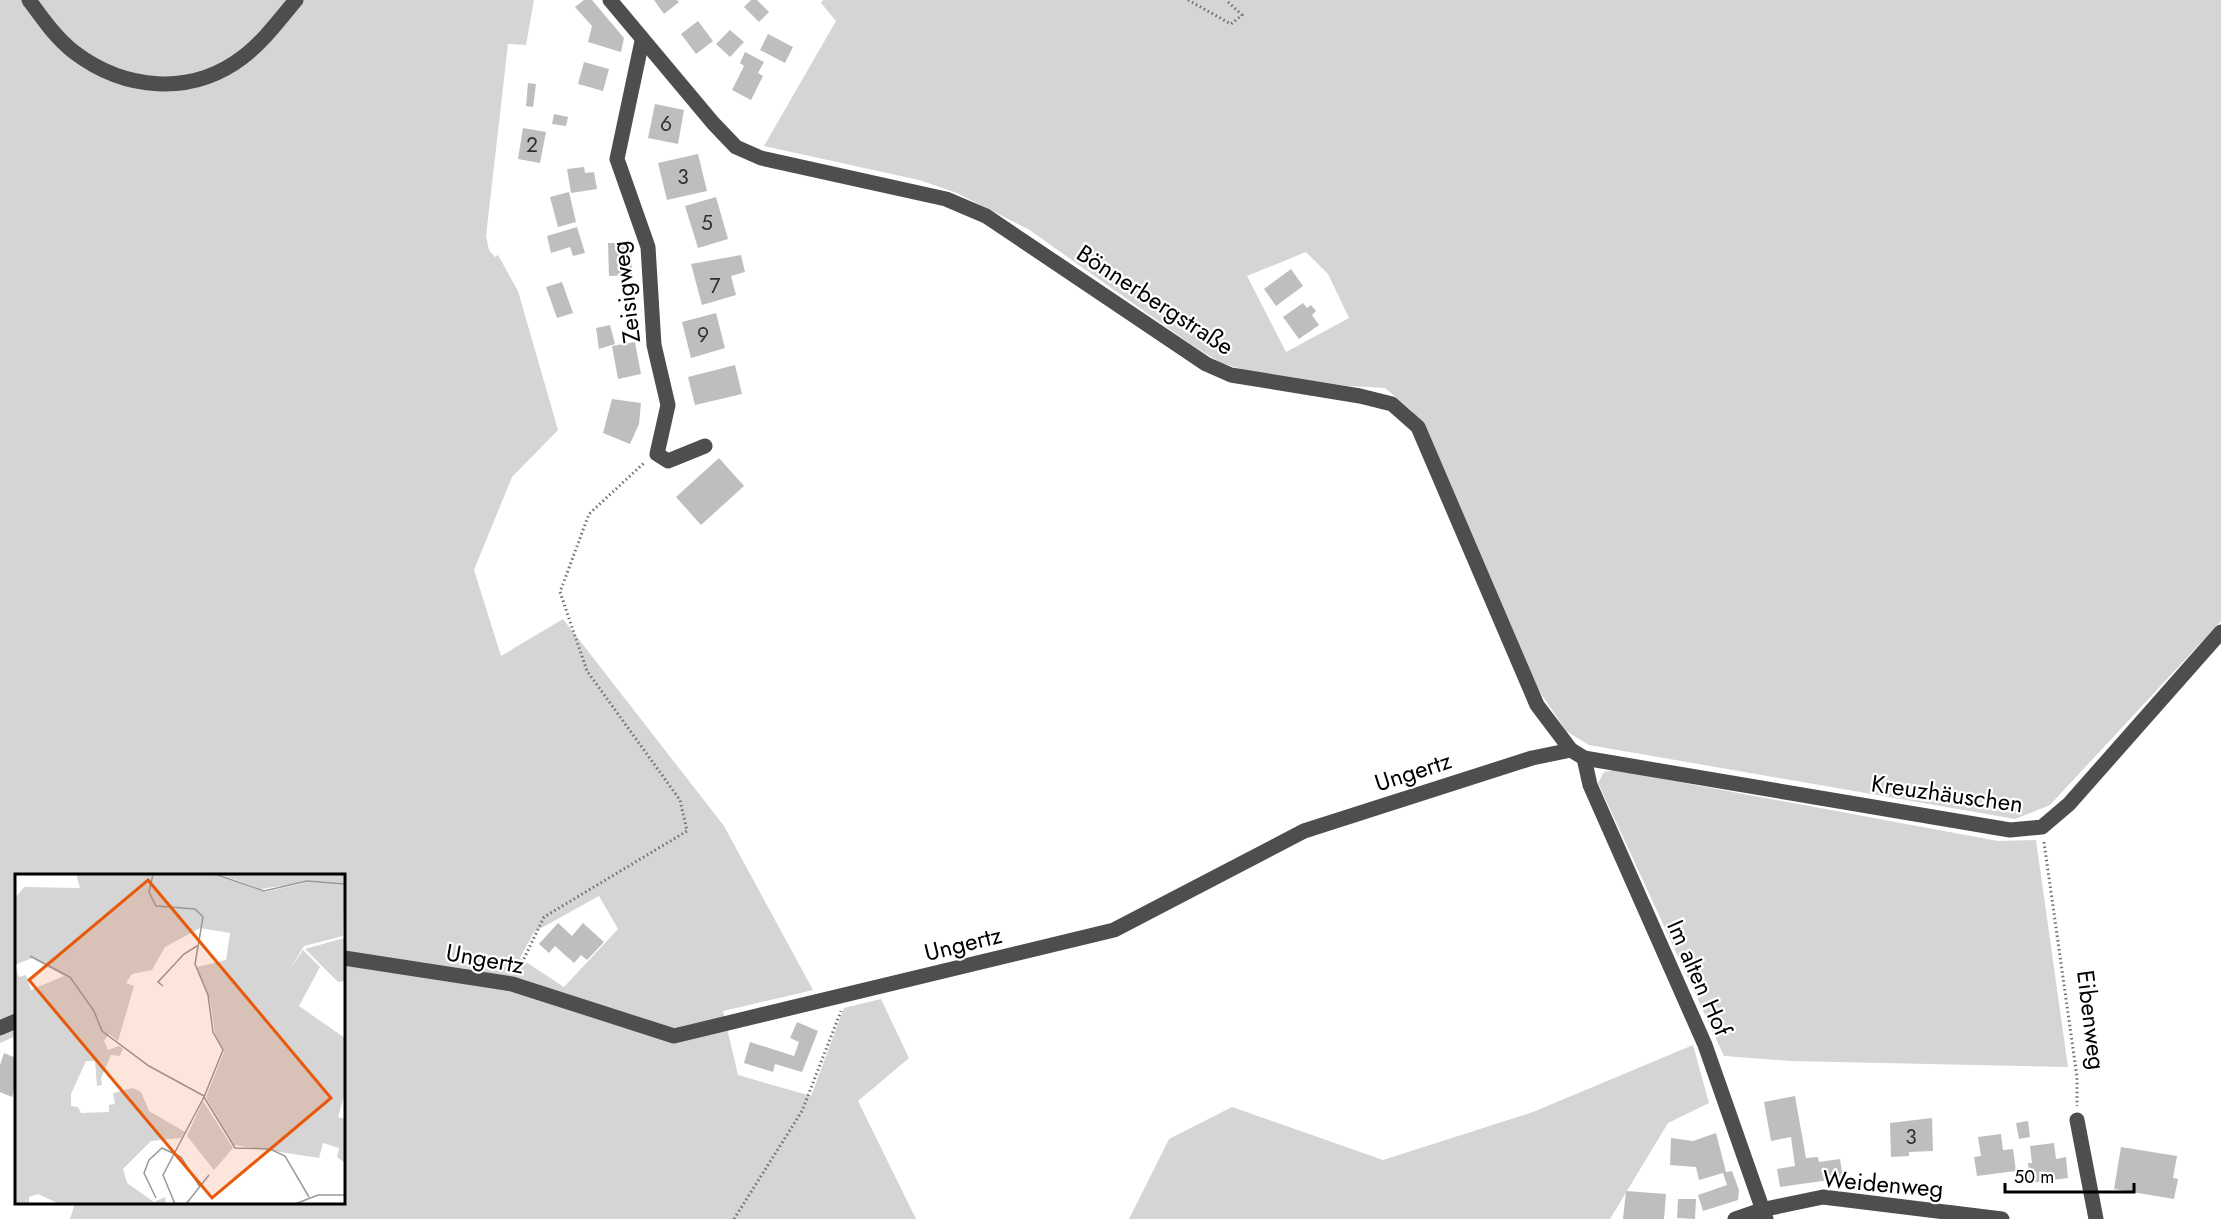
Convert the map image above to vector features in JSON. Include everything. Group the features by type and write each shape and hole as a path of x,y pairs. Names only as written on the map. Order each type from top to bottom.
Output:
{"street":[{"path":"29,0 54,33 72,51 93,64 125,79 167,85 217,74 244,57 296,0"},
{"name":"Bönnerbergstraße","path":"610,0 642,41 736,147 761,158 946,199 986,216 1206,364 1231,375 1392,404 1418,427 1537,705 1577,754"},
{"name":"Zeisigweg","path":"642,41 617,159 648,247 654,345 668,405 658,449"},
{"path":"658,449 657,454 668,461 705,446"},
{"name":"Kreuzhäuschen","path":"1577,754 2010,830 2042,827 2069,804 2221,632"},
{"name":"Ungertz","path":"345,958 512,984 674,1036 1114,930 1304,831 1532,758 1577,754"},
{"name":"Im alten Hof","path":"1577,754 1705,1045 1763,1214"},
{"path":"0,1028 15,1021"},
{"path":"2077,1120 2096,1219"},
{"name":"Weidenweg","path":"1735,1219 1763,1214 1823,1197 2002,1219"}],"path":[{"path":"1188,0 1231,24 1242,15 1226,0"},
{"path":"512,984 544,917 687,831 680,800 587,671 560,592 589,514 658,449"},
{"name":"Eibenweg","path":"2042,827 2077,1077 2077,1120"},
{"path":"734,1219 802,1111 847,996"}],"shaded area":[{"path":"0,0 534,0 526,45 508,44 486,236 489,250 495,257 498,255 518,291 558,430 512,477 474,570 501,656 563,619 724,826 813,990 723,1011 738,1075 811,1096 844,1008 881,999 909,1058 858,1101 916,1219 70,1219 75,1204 345,1204 345,874 15,874 15,1036 0,1043","holes":["599,896 618,929 564,987 520,958 534,932"]},
{"path":"823,0 2221,0 2221,621 2050,805 2015,819 1589,745 1566,731 1532,680 1427,431 1411,410 1385,388 1349,386 1258,374 1221,363 1028,229 957,193 919,180 764,146 836,21 821,3","holes":["1306,252 1328,274 1349,318 1286,352 1247,276"]},
{"path":"1614,770 1998,841 2036,840 2068,1067 1791,1061 1724,1056 1598,783 1604,772"},
{"path":"1693,1045 1709,1103 1668,1123 1610,1219 1129,1219 1169,1139 1232,1107 1383,1160 1533,1112"}],"building":[{"path":"584,0 592,0 624,38 621,52 588,42 592,26 575,7"},
{"path":"654,0 677,0 679,2 664,14"},
{"path":"751,0 757,0 769,12 759,22 744,7"},
{"path":"698,21 713,41 696,54 681,34"},
{"path":"730,30 744,42 730,57 716,44"},
{"path":"768,34 793,47 785,63 760,50"},
{"path":"745,52 764,62 758,73 763,76 751,100 732,90 744,66 740,63"},
{"path":"584,62 609,69 603,91 578,84"},
{"path":"528,83 536,84 533,107 526,106"},
{"path":"655,104 684,110 678,144 648,138"},
{"path":"554,114 568,117 566,126 552,124"},
{"path":"523,128 546,132 540,163 518,159"},
{"path":"698,154 707,191 667,200 658,163"},
{"path":"584,167 585,173 594,172 597,189 571,193 567,169"},
{"path":"569,192 576,222 558,227 550,197"},
{"path":"716,197 728,239 698,248 685,206"},
{"path":"577,227 585,253 573,256 570,247 551,253 547,236"},
{"path":"608,243 631,243 632,275 609,276"},
{"path":"741,255 745,272 731,276 736,295 702,305 691,264"},
{"path":"1291,269 1303,286 1276,306 1264,289"},
{"path":"562,282 573,313 557,318 546,287"},
{"path":"1303,303 1307,308 1311,305 1316,311 1312,315 1319,325 1299,339 1283,317"},
{"path":"716,313 725,348 691,358 682,322"},
{"path":"610,325 615,344 599,349 596,328"},
{"path":"635,342 641,374 618,379 612,346"},
{"path":"735,365 742,394 695,405 688,377"},
{"path":"612,399 641,403 639,424 630,444 603,433"},
{"path":"719,458 744,486 701,525 676,497"},
{"path":"558,923 572,936 583,923 604,942 587,960 581,955 574,963 555,946 549,953 539,944"},
{"path":"797,1022 818,1031 802,1072 775,1064 773,1072 744,1063 750,1042 794,1056 799,1042 790,1038"},
{"path":"4,1053 15,1058 15,1086 12,1097 0,1092 0,1065"},
{"path":"1795,1096 1806,1158 1818,1157 1819,1162 1840,1159 1843,1178 1780,1187 1777,1169 1795,1166 1791,1137 1771,1141 1764,1102"},
{"path":"1932,1118 1933,1151 1909,1152 1909,1156 1891,1157 1890,1123"},
{"path":"2028,1121 2030,1137 2019,1139 2016,1123"},
{"path":"1716,1133 1726,1172 1732,1171 1739,1190 1738,1200 1703,1211 1698,1195 1727,1185 1723,1173 1699,1180 1696,1167 1670,1165 1671,1138 1693,1141"},
{"path":"2001,1134 2003,1150 2013,1149 2016,1171 1977,1176 1974,1157 1981,1156 1978,1137"},
{"path":"2054,1143 2056,1159 2066,1157 2068,1178 2030,1183 2028,1163 2032,1163 2030,1146"},
{"path":"2121,1147 2177,1156 2173,1178 2178,1179 2174,1199 2114,1189"},
{"path":"1626,1191 1666,1194 1664,1219 1623,1219"},
{"path":"1678,1199 1696,1199 1695,1219 1677,1218"}]}
